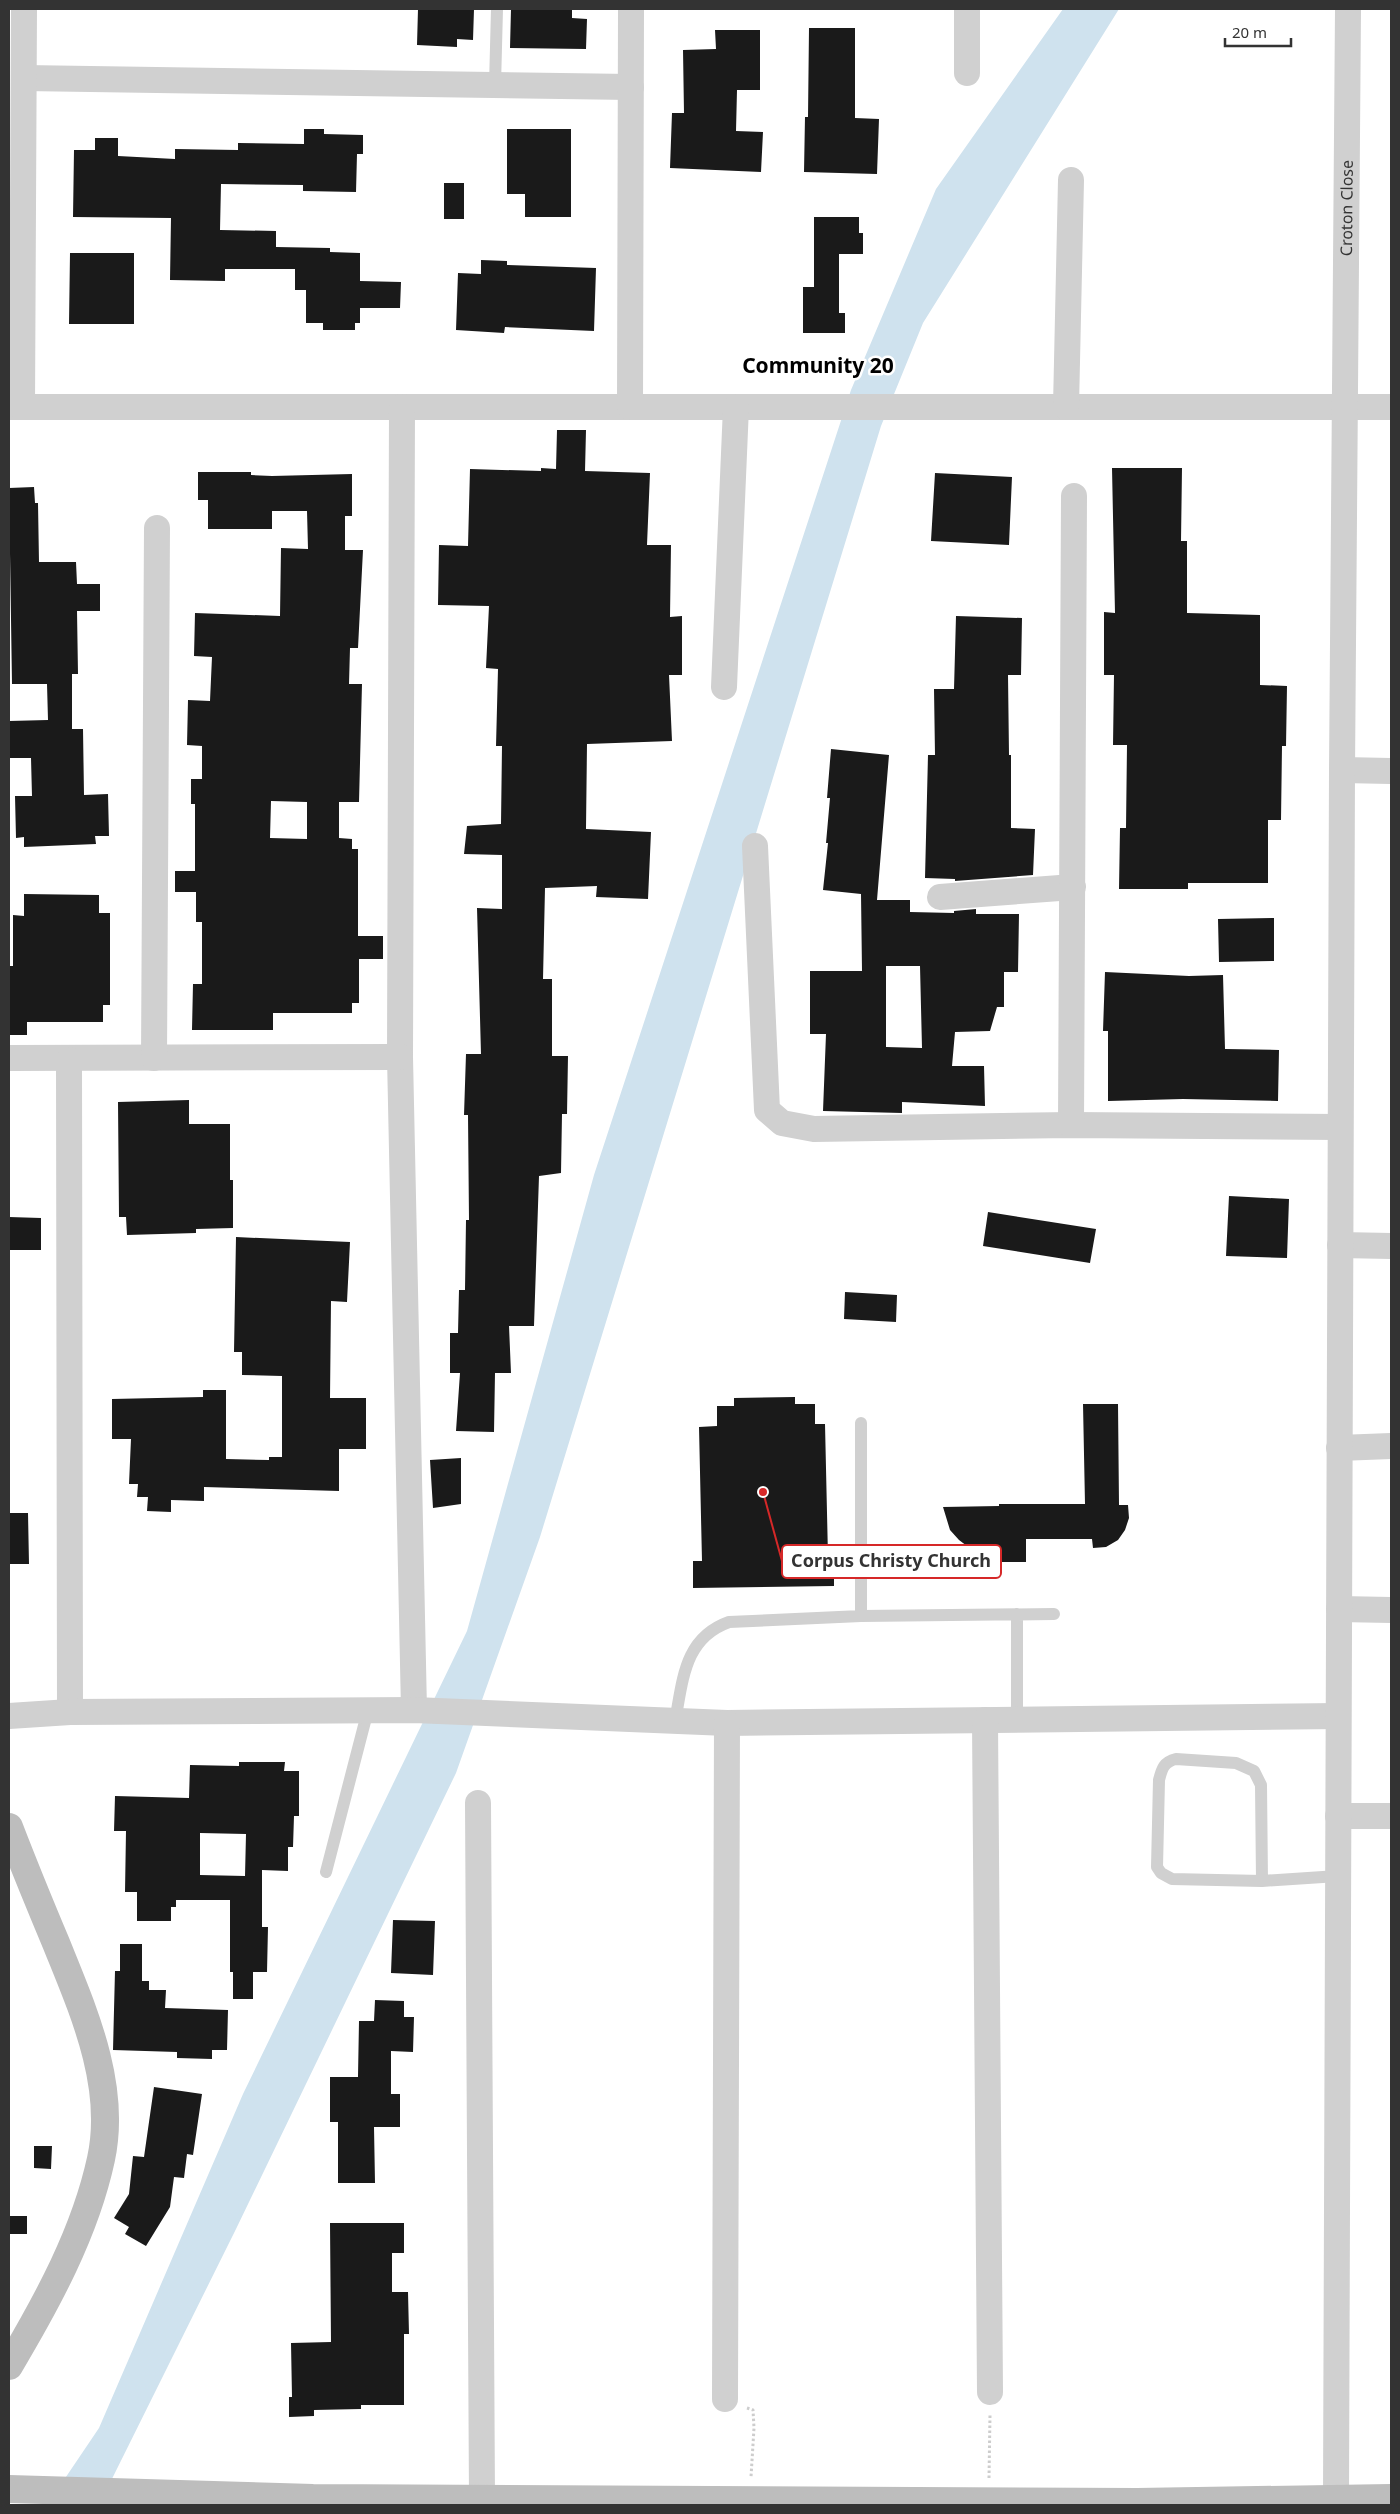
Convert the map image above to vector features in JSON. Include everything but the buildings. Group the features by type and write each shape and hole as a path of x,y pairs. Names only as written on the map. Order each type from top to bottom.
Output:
{"street":[{"path":"24,9 24,78 15,407 1391,407"},
{"path":"630,407 631,9"},
{"path":"966,74 967,9"},
{"name":"Croton Close","path":"1336,2497 1340,1127 1348,9"},
{"path":"24,78 631,87"},
{"path":"1066,407 1071,180"},
{"path":"402,407 400,1057 417,1710"},
{"path":"724,687 736,407"},
{"path":"1071,1125 1074,496"},
{"path":"154,1058 157,528"},
{"path":"1342,770 1391,772"},
{"path":"755,846 767,1110 782,1123 814,1129 1071,1125 1340,1127"},
{"path":"940,897 1073,887"},
{"path":"9,1058 69,1060 400,1057"},
{"path":"69,1060 70,1712"},
{"path":"1340,1245 1391,1246"},
{"path":"1339,1448 1391,1446"},
{"path":"1339,1609 1391,1610"},
{"path":"9,1716 70,1712 417,1710 727,1723 1338,1716"},
{"path":"985,1720 990,2392"},
{"path":"724,2399 727,1723"},
{"path":"478,1803 482,2498"},
{"path":"1338,1816 1391,1816"},
{"path":"9,1828 91,2034 101,2078 104,2117 101,2158 86,2210 47,2301 9,2366"},
{"path":"9,2489 314,2502 482,2498 1137,2504 1336,2497 1391,2498"}],"lane":[{"path":"495,85 497,9"},
{"path":"861,1423 861,1616"},
{"path":"1017,1614 1017,1720"},
{"path":"675,1721 686,1661 712,1628 729,1622 861,1616 1054,1614"},
{"path":"326,1872 368,1710"},
{"path":"1262,1881 1261,1785 1254,1771 1236,1763 1176,1759 1168,1761 1162,1768 1159,1780 1157,1867 1161,1873 1172,1879 1262,1881 1338,1876"}],"path":[{"path":"989,2502 990,2392"},
{"path":"724,2399 753,2410 754,2428 750,2500"}],"water":[{"path":"1063,9 1119,9 923,323 881,426 540,1537 456,1773 236,2229 99,2505 47,2505 99,2428 243,2094 467,1631 594,1175 851,390 936,189"}],"place":[{"name":"Corpus Christy Church","path":"763,1492"}],"district":[{"name":"Community 20","path":"818,366"}]}
